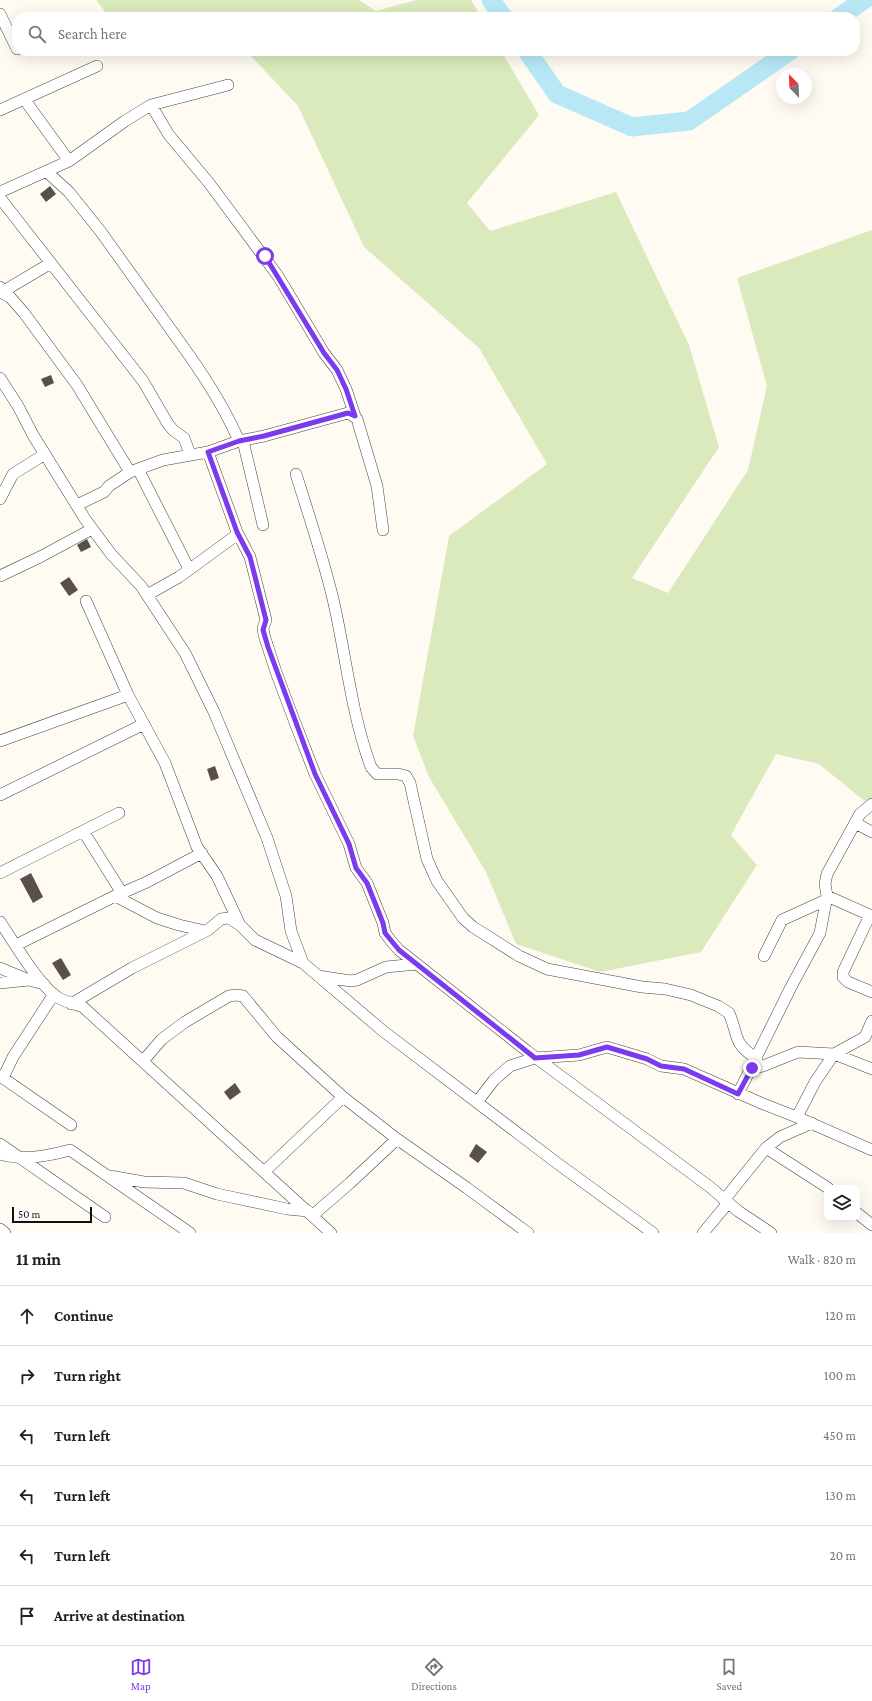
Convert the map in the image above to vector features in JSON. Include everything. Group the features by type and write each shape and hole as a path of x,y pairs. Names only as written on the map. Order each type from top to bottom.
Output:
{"street":[{"path":"0,14 12,39"},
{"path":"0,110 97,66"},
{"path":"0,192 68,161 151,105 228,84"},
{"path":"24,99 68,161"},
{"path":"151,105 168,134 208,183 278,276 324,353 337,370 346,389 376,482 383,530"},
{"path":"46,172 69,192 96,226 202,372 241,441 263,524"},
{"path":"0,198 143,381 168,424 173,430 184,438 190,454"},
{"path":"2,293 51,263"},
{"path":"2,293 10,297 24,313 77,385 134,471 189,569"},
{"path":"0,378 18,406 24,420 92,529 111,554 141,586 185,653 214,712 268,838 286,896 291,931 303,964"},
{"path":"77,505 104,492 109,486 134,471 163,460 208,452 241,441 348,413 355,416"},
{"path":"208,452 238,534 250,557 266,620 263,630 268,647 315,774 349,844 356,868 367,883 383,923 385,933 399,950 535,1058 639,1133 726,1201 771,1233"},
{"path":"0,499 13,474 45,454"},
{"path":"296,474 324,564 333,599 351,695 369,762 375,773 398,774 406,776 410,783 427,859 437,881 463,918 473,927 519,956 548,969 642,987 665,989 691,995 718,1006 728,1013 736,1038 754,1064 763,1066 798,1052 834,1054 872,1069"},
{"path":"0,576 46,554 92,529"},
{"path":"147,595 189,569 238,534"},
{"path":"86,601 128,696 165,764 197,847 217,876 240,925"},
{"path":"0,741 128,696"},
{"path":"0,795 144,724"},
{"path":"738,1094 820,932 827,898 825,884 827,874 839,849 860,814 872,804"},
{"path":"0,873 118,813"},
{"path":"855,823 872,832"},
{"path":"83,831 118,894 157,918 205,931"},
{"path":"16,945 118,894 147,882 202,853"},
{"path":"764,956 782,920 827,898 871,916 843,972 843,977 848,982 872,992"},
{"path":"71,1004 132,968 205,931 217,921 224,918 232,920 240,925 255,940 303,964 383,1031 564,1168 653,1233"},
{"path":"0,922 44,984 54,994 71,1004 83,1007 265,1171 331,1233"},
{"path":"318,976 357,980 386,967 417,964"},
{"path":"0,968 29,980 44,984"},
{"path":"0,983 29,980"},
{"path":"54,994 1,1077 71,1125"},
{"path":"143,1061 162,1039 185,1022 229,996 243,996 296,1056 343,1097 396,1139 467,1188 528,1233"},
{"path":"780,1137 796,1116 815,1082 834,1054 865,1037 872,1021"},
{"path":"477,1102 486,1089 502,1072 510,1066 535,1058 579,1055 607,1047 647,1059 661,1066 684,1069 738,1094 796,1116 872,1150"},
{"path":"265,1171 343,1097"},
{"path":"703,1233 766,1148 780,1137 812,1123"},
{"path":"108,1175 144,1182 184,1183 217,1194 310,1213 350,1183 396,1139"},
{"path":"0,1144 105,1217"},
{"path":"766,1148 824,1185"},
{"path":"0,1154 20,1158 56,1154 70,1150 190,1233"},
{"path":"860,1215 872,1225"},
{"path":"0,1229 5,1233"}],"green space":[{"path":"96,0 359,0 376,11 416,0 471,0 478,12 105,12"},
{"path":"251,56 504,56 539,115 467,203 490,231 616,192 689,345 719,447 632,578 668,593 748,470 767,386 737,278 872,230 872,807 819,764 776,754 731,835 757,865 701,952 600,972 516,944 486,872 429,777 413,736 449,536 547,464 479,348 364,247 298,106"}],"building":[{"path":"50,186 56,194 46,202 40,194"},
{"path":"51,375 54,383 45,387 41,379"},
{"path":"87,539 91,547 81,552 77,545"},
{"path":"69,577 78,590 69,596 60,583"},
{"path":"215,766 219,778 211,781 207,769"},
{"path":"31,873 43,897 33,903 20,879"},
{"path":"61,958 71,975 63,980 52,963"},
{"path":"235,1083 241,1092 230,1100 224,1092"},
{"path":"476,1144 487,1152 478,1163 469,1156"}],"waterway":[{"path":"491,0 499,12"},
{"path":"846,12 864,0"},
{"path":"530,56 557,94 632,127 689,121 783,56"}],"route":[{"path":"265,256 324,353 337,370 346,389 355,416 348,413 311,422 287,430 239,441 208,452 237,532 250,557 266,620 263,630 276,672 315,774 349,844 356,868 367,883 383,923 385,933 399,950 535,1058 579,1055 607,1047 647,1059 661,1066 684,1069 738,1094 752,1068"}]}
